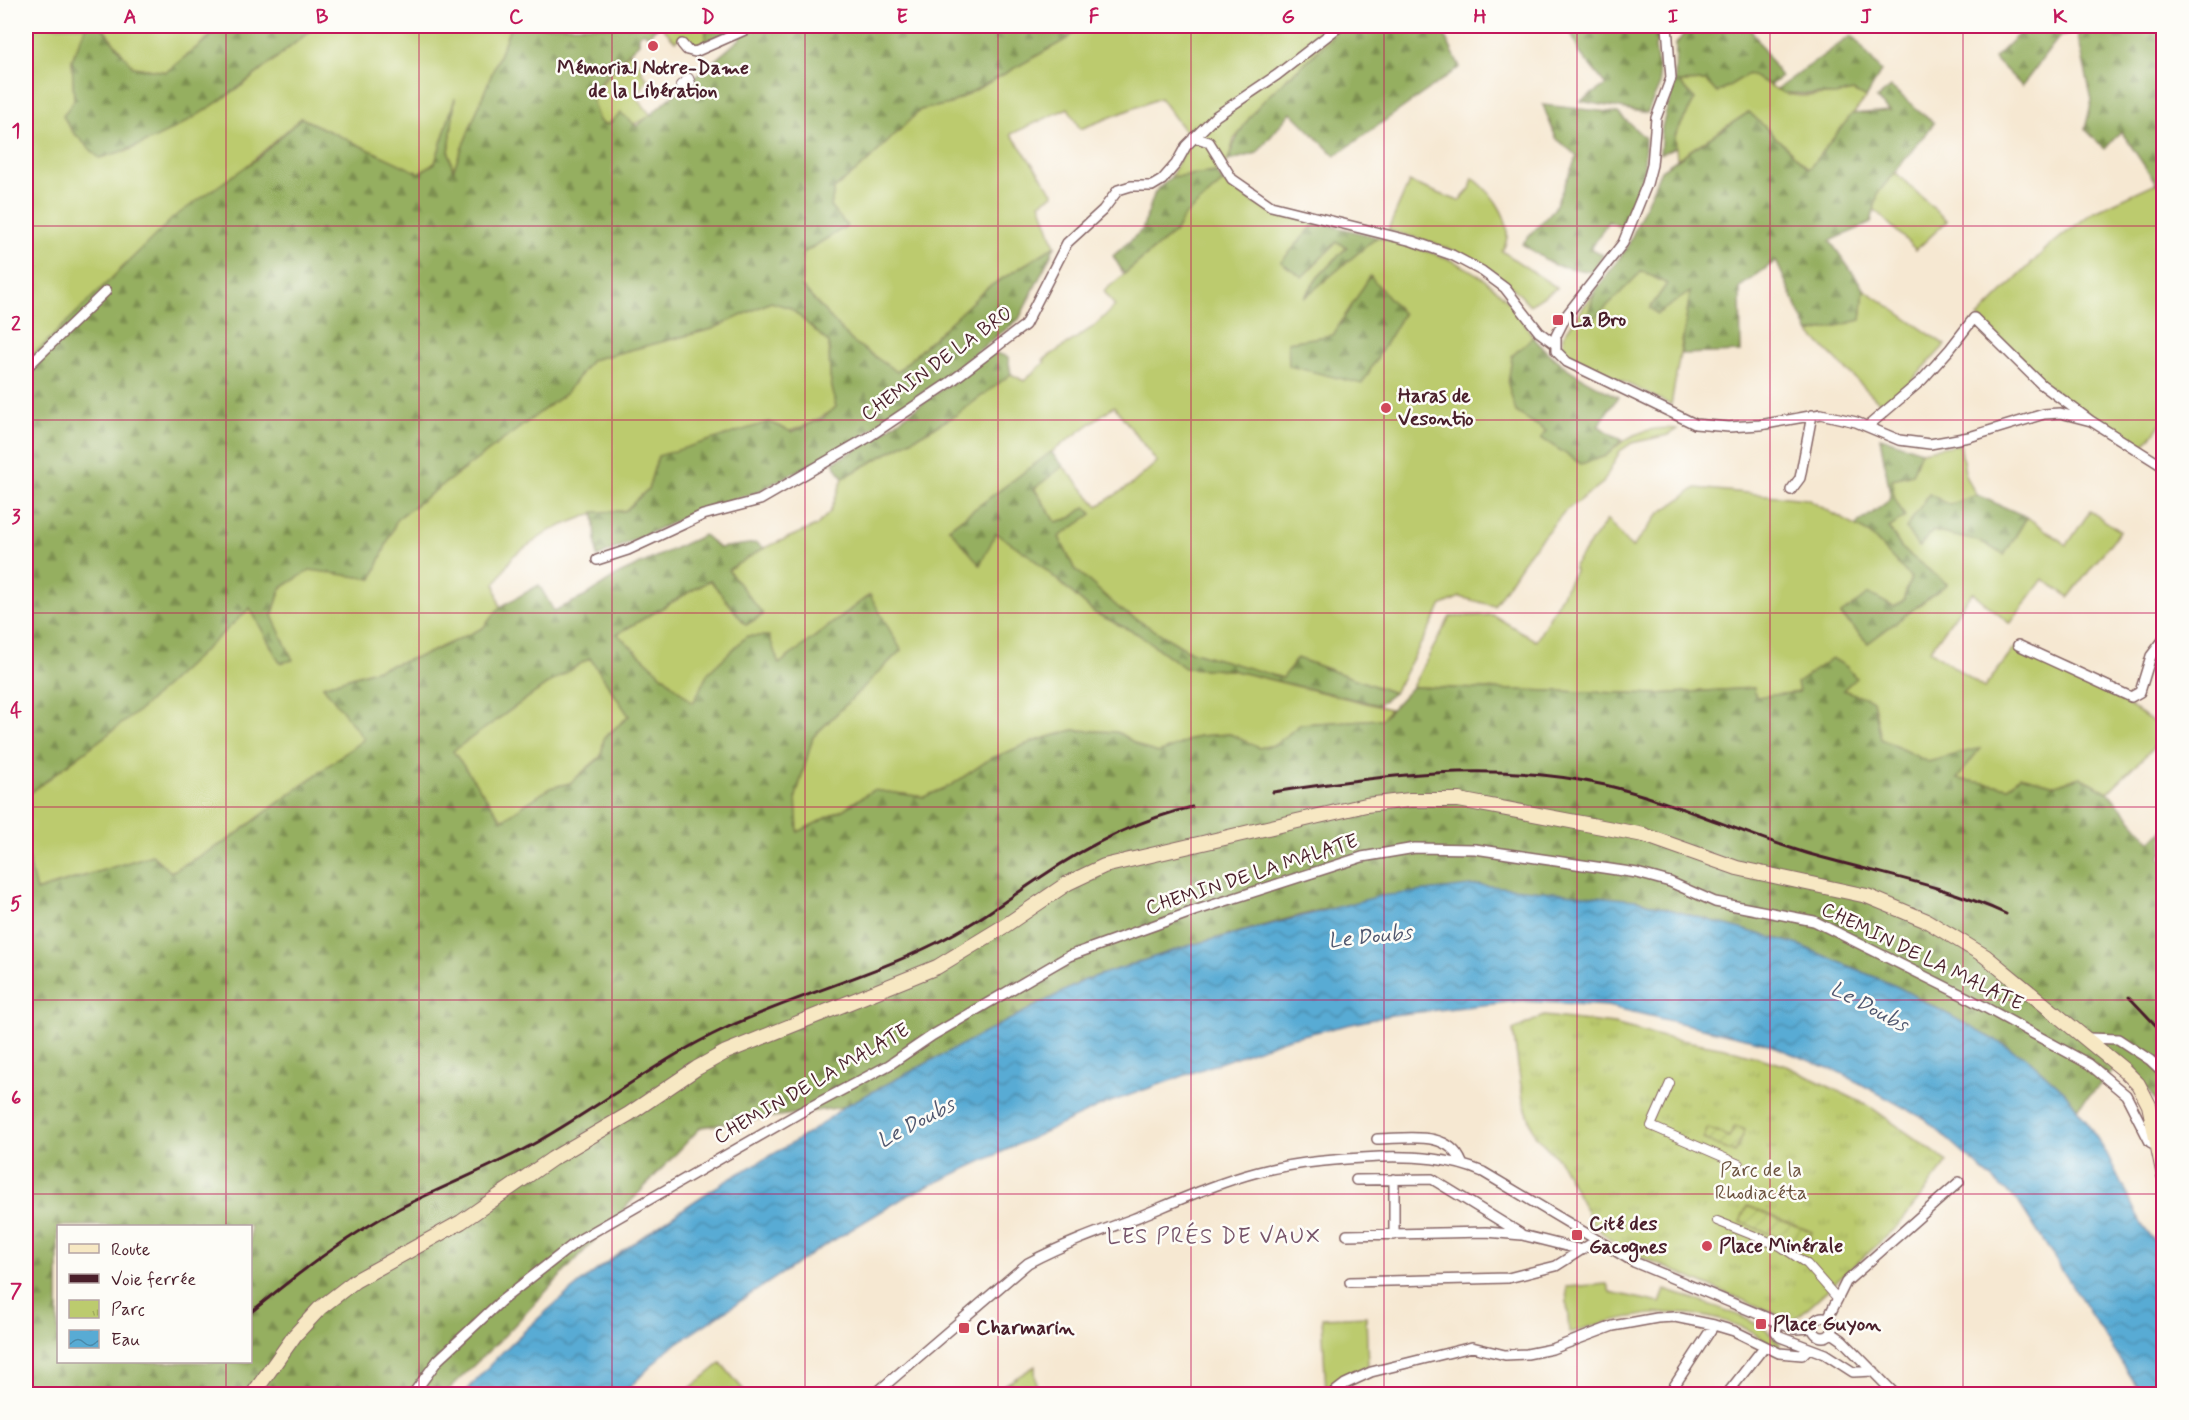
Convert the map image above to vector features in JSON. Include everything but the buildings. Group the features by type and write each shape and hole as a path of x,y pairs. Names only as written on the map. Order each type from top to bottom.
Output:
{"main road":[{"path":"253,1395 295,1335 320,1308 355,1281 461,1222 552,1160 629,1114 713,1059 937,966 1006,926 1068,883 1104,866 1366,805 1430,799 1481,802 1644,835 1737,868 1867,896 1909,912 1967,944 2008,973 2087,1038 2138,1084 2153,1116 2163,1176"}],"street":[{"path":"682,44 687,50 695,52 754,26"},
{"name":"CHEMIN DE LA BRO","path":"597,560 628,550 703,515 760,500 867,438 949,382 1025,325 1067,243 1103,210 1118,190 1131,186 1152,186 1162,180 1194,137 1216,116 1277,75 1340,26"},
{"path":"1555,344 1556,336 1566,316 1623,243 1647,184 1652,165 1656,118 1671,78 1667,26"},
{"path":"1194,137 1209,142 1232,179 1271,206 1412,241 1452,255 1482,271 1504,288 1539,332 1555,344 1567,362 1585,373 1695,424 1729,427 1760,425 1812,416 1839,417 1869,426 1899,440 1930,444 1969,437 2044,414 2060,413 2091,420"},
{"path":"26,368 106,291"},
{"path":"1869,426 1922,380 1974,318 2042,384 2091,420 2163,467"},
{"path":"1791,490 1800,478 1812,416"},
{"path":"2018,645 2131,698 2140,692 2151,656 2163,639"},
{"name":"CHEMIN DE LA MALATE","path":"413,1395 438,1360 501,1301 579,1240 801,1112 889,1065 933,1035 1069,956 1194,911 1362,857 1416,848 1475,849 1637,873 1670,882 1715,902 1814,921 1966,997 2086,1067 2126,1095 2150,1143 2159,1147"},
{"path":"2087,1038 2118,1039 2150,1060 2163,1073"},
{"path":"1670,1083 1651,1126 1739,1164"},
{"path":"1377,1139 1433,1138 1449,1144 1462,1163"},
{"path":"876,1395 1028,1263 1057,1248 1223,1183 1293,1165 1413,1156 1462,1163 1483,1172 1634,1262 1794,1329 1813,1328"},
{"path":"1394,1179 1394,1235"},
{"path":"1356,1180 1432,1179 1522,1234"},
{"path":"1828,1318 1846,1282 1959,1182"},
{"path":"1717,1221 1780,1246 1806,1264 1838,1299"},
{"path":"1347,1235 1486,1232 1522,1234 1582,1250"},
{"path":"1350,1282 1508,1278 1556,1266 1597,1240"},
{"path":"1332,1395 1345,1384 1371,1372 1472,1347 1505,1355 1527,1354 1551,1349 1613,1326 1657,1318 1675,1317 1714,1325 1734,1331 1785,1355 1802,1355 1808,1349"},
{"path":"1813,1328 1819,1317 1828,1318 1834,1326 1832,1333"},
{"path":"1778,1322 1777,1335 1825,1354 1853,1372 1874,1371"},
{"path":"1669,1395 1714,1325"},
{"path":"1813,1328 1816,1334 1822,1337 1832,1333"},
{"path":"1832,1333 1874,1371 1895,1395"},
{"path":"1727,1395 1764,1347"}],"green space":[{"path":"26,26 86,26 72,60 74,100 125,152 182,124 243,85 316,26 511,26 453,171 449,153 454,102 435,163 419,174 301,118 26,362"},
{"path":"86,26 101,26 133,67 166,72 220,29 218,26 316,26 241,86 187,121 129,149 99,158 72,131 63,116 74,100 72,60"},
{"path":"101,26 218,26 220,28 167,72 133,67"},
{"path":"511,26 659,26 648,35 643,32 639,35 639,43 605,76 593,98 599,121 607,125 621,113 637,126 741,38 737,29 706,41 706,26 1081,26 1067,39 950,104 920,110 867,162 834,189 831,207 847,226 803,253 801,286 852,341 897,372 987,288 1055,246 1019,319 946,376 856,440 755,493 702,509 597,557 594,512 625,511 648,489 658,456 769,422 792,432 822,419 836,407 830,377 829,343 790,308 771,302 712,329 591,360 566,393 397,519 372,579 310,570 281,588 272,616 293,660 280,663 250,608 141,709 26,796 26,362 174,217 258,158 301,118 419,173 435,163 455,98 449,153 453,170"},
{"path":"661,26 706,26 706,41 694,47 681,36 675,41"},
{"path":"1081,26 1341,26 1322,50 1288,77 1234,139 1228,161 1216,172 1171,177 1190,138 1160,98 1080,129 1068,108 1011,134 1054,194 1040,203 1055,246 987,288 897,372 852,341 801,286 803,253 846,226 831,207 834,189 867,162 920,110 950,104 1067,39"},
{"path":"1341,26 1444,26 1442,30 1460,67 1335,156 1291,112 1257,153 1228,161 1236,139 1261,103 1326,43"},
{"path":"1568,26 1662,26 1662,32 1655,46 1660,84 1647,113 1581,101 1606,85 1580,53"},
{"path":"1690,26 1749,26 1781,77 1770,85 1748,74 1717,93 1706,81 1679,82 1695,99 1675,135 1676,147 1660,154 1662,127 1675,82 1676,44"},
{"path":"2027,26 2163,26 2163,188 2156,183 2121,131 2105,149 2085,129 2092,100 2077,32 2059,37 2022,86 1994,58"},
{"path":"1852,35 1881,71 1866,98 1853,91 1835,95 1783,93 1777,89"},
{"path":"629,52 643,68 641,71 647,79 636,97 651,115 626,126 613,126 599,121 592,101 596,90"},
{"path":"1748,74 1789,94 1817,96 1853,91 1866,98 1809,169 1749,112 1677,159 1675,136 1695,99 1678,82 1706,81 1717,93"},
{"path":"1891,87 1934,123 1878,193 1871,223 1830,241 1864,289 1861,320 1809,333 1776,261 1740,287 1741,352 1681,354 1690,292 1657,314 1650,308 1667,284 1642,271 1594,319 1588,315 1595,291 1627,248 1661,170 1749,112 1809,169 1852,114 1890,111 1876,99"},
{"path":"1543,105 1618,113 1645,138 1644,171 1623,228 1608,221 1591,249 1603,255 1592,272 1554,265 1522,244 1554,209 1577,156 1556,138"},
{"path":"1216,172 1223,182 1184,216 1176,231 1124,274 1113,256 1142,230 1155,192 1171,177"},
{"path":"1895,172 1947,221 1916,250 1874,209 1878,193"},
{"path":"1473,178 1496,202 1505,221 1506,241 1502,251 1557,288 1530,305 1514,288 1482,264 1430,242 1388,230 1409,182 1459,201 1470,189"},
{"path":"1223,182 1258,205 1316,222 1282,262 1302,276 1337,242 1348,246 1318,277 1306,296 1377,237 1448,259 1486,281 1519,314 1533,337 1512,356 1546,432 1541,438 1606,456 1621,443 1638,434 1656,429 1677,429 1668,435 1632,443 1620,451 1603,483 1565,511 1528,554 1494,606 1460,597 1442,605 1394,693 1297,658 1283,679 1187,650 1120,610 1074,568 1059,537 1092,514 1085,507 1071,518 1056,522 1034,488 1063,466 1098,506 1131,485 1157,462 1114,406 949,528 995,532 1030,556 1095,613 1138,634 1185,668 1231,670 1390,709 1382,719 1301,724 1275,745 1258,748 1230,734 1199,736 1159,753 1145,749 1117,732 1073,730 1032,742 990,759 950,786 924,797 873,790 844,809 797,833 796,796 813,737 901,650 869,595 779,664 708,673 694,704 617,634 710,580 746,625 763,615 727,569 764,548 816,526 830,512 843,478 956,415 1011,374 1024,381 1045,362 1043,360 1093,327 1115,306 1104,291 1176,231 1184,216"},
{"path":"2156,183 2163,188 2163,422 2142,447 2100,423 2039,379 1978,317 2047,248 2093,212"},
{"path":"1316,222 1377,237 1304,298 1318,277 1347,247 1337,242 1302,277 1281,262"},
{"path":"1642,271 1667,284 1650,308 1691,291 1671,405 1568,355 1563,345 1563,336 1595,291 1588,315"},
{"path":"1370,276 1403,314 1362,384 1289,366 1288,342 1333,335"},
{"path":"1864,289 1945,345 1909,384 1882,405 1809,333 1861,320"},
{"path":"771,302 790,307 829,343 830,377 836,407 819,419 775,435 752,441 658,456 648,489 625,511 594,513 551,530 513,556 495,584 500,607 483,628 424,655 323,686 365,739 227,841 171,872 152,855 35,891 26,849 26,796 141,709 250,607 280,663 292,660 272,616 281,588 310,569 372,579 397,519 566,393 591,360 712,329"},
{"path":"1533,337 1562,364 1618,397 1598,426 1622,440 1606,456 1581,464 1541,438 1546,431 1516,412 1508,384 1512,356"},
{"path":"993,352 1008,357 1011,374 956,415 843,478 833,462 865,445"},
{"path":"1880,437 1921,451 1912,474 1892,479 1894,497 1905,517 1889,528 1902,549 1947,584 1868,643 1841,614 1869,594 1894,607 1903,601 1911,578 1870,534 1855,526 1891,499"},
{"path":"1960,444 1966,478 1977,495 1950,505 1919,547 1933,531 1982,542 2004,555 2027,517 2067,545 2090,511 2120,531 2069,597 2043,579 2010,624 1972,592 1930,650 1984,688 2015,648 2092,684 2163,729 2153,748 2108,792 2080,777 2056,785 2020,776 2009,787 1956,779 1979,749 1928,762 1880,739 1873,700 1800,692 1756,698 1753,688 1657,694 1412,687 1450,617 1493,615 1536,641 1575,571 1573,567 1607,520 1632,548 1660,513 1696,488 1807,499 1870,534 1911,577 1903,601 1894,607 1841,615 1868,643 1947,584 1902,549 1889,528 1905,517 1894,497 1892,479 1912,474 1921,451"},
{"path":"1051,452 1063,466 1034,489 1056,522 1071,518 1085,507 1092,514 1059,537 1074,568 1121,610 1187,650 1283,678 1297,658 1394,693 1378,705 1231,670 1185,668 1138,634 1095,613 1030,556 996,533 980,565 949,528"},
{"path":"1929,494 1950,505 1977,495 2027,517 2004,555 1982,542 1933,531 1918,547 1906,528"},
{"path":"704,535 719,548 756,543 764,548 728,570 763,614 746,625 710,580 617,634 693,703 708,673 747,636 769,636 779,664 870,595 901,650 813,737 796,796 798,832 844,809 873,790 924,797 950,786 990,759 1032,742 1073,730 1117,732 1145,749 1159,753 1199,736 1230,734 1259,748 1275,745 1301,724 1382,719 1412,687 1657,694 1754,688 1756,697 1799,692 1797,683 1832,658 1847,667 1856,678 1843,690 1873,700 1881,739 1928,762 1980,748 1957,779 2009,787 2020,776 2056,785 2080,777 2108,792 2151,842 2163,830 2163,852 2160,858 2164,861 2163,1109 2123,1061 2077,1108 2065,1092 2026,1057 1898,987 1799,945 1636,900 1320,910 1184,947 1085,980 843,1107 701,1127 505,1335 444,1394 26,1394 26,849 36,891 152,855 171,872 227,841 364,739 323,686 424,655 483,628 500,607 539,585 554,611 584,597 619,574","holes":["590,658 629,716 604,738 601,757 570,783 550,788 502,820 453,751 546,685"]},
{"path":"590,657 629,716 604,738 601,756 570,783 550,788 502,820 452,751"},
{"name":"Parc de la Rhodiacéta","path":"1544,1016 1614,1024 1663,1037 1725,1048 1784,1065 1869,1106 1948,1162 1898,1226 1793,1321 1643,1258 1609,1239 1594,1225 1559,1160 1535,1135 1523,1100 1513,1030"},
{"path":"1735,1126 1745,1130 1735,1153 1703,1139 1708,1128 1729,1137"},
{"path":"1747,1206 1812,1232 1805,1248 1740,1222"},
{"path":"1607,1284 1610,1292 1660,1303 1665,1290 1715,1306 1752,1322 1780,1343 1778,1348 1742,1327 1697,1315 1676,1313 1634,1316 1569,1333 1566,1287"},
{"path":"1366,1316 1368,1366 1347,1375 1326,1392 1322,1318"},
{"path":"721,1363 747,1394 683,1394"},
{"path":"1035,1366 1036,1387 1031,1394 990,1394"}],"water":[{"name":"Le Doubs","path":"1480,885 1636,900 1799,945 1898,987 2026,1057 2065,1092 2086,1121 2107,1154 2142,1225 2163,1253 2163,1394 2142,1394 2019,1203 1925,1119 1841,1073 1762,1042 1607,1006 1519,1001 1392,1015 1289,1038 1105,1104 905,1197 819,1249 668,1349 623,1394 464,1394 519,1336 549,1309 613,1258 679,1211 812,1131 843,1107 1085,980 1184,947 1380,896"}],"railway":[{"path":"1273,792 1356,780 1439,773 1522,773 1563,777 1630,792 1803,852 1957,894 2006,914"},
{"path":"252,1311 304,1270 360,1231 400,1208 537,1142 701,1040 778,1006 884,966 936,943 977,920 1059,865 1095,844 1132,826 1192,807"},
{"path":"2129,997 2164,1034"}],"place":[{"name":"Mémorial Notre-Dame de la Libération","path":"653,46"},
{"name":"La Bro","path":"1558,320"},
{"name":"Haras de Vesontio","path":"1386,408"},
{"name":"Cité des Gacognes","path":"1577,1235"},
{"name":"Place Minérale","path":"1707,1246"},
{"name":"Place Guyon","path":"1761,1324"},
{"name":"Charmarin","path":"964,1328"}],"district":[{"name":"LES PRÉS DE VAUX","path":"1214,1237"}]}
